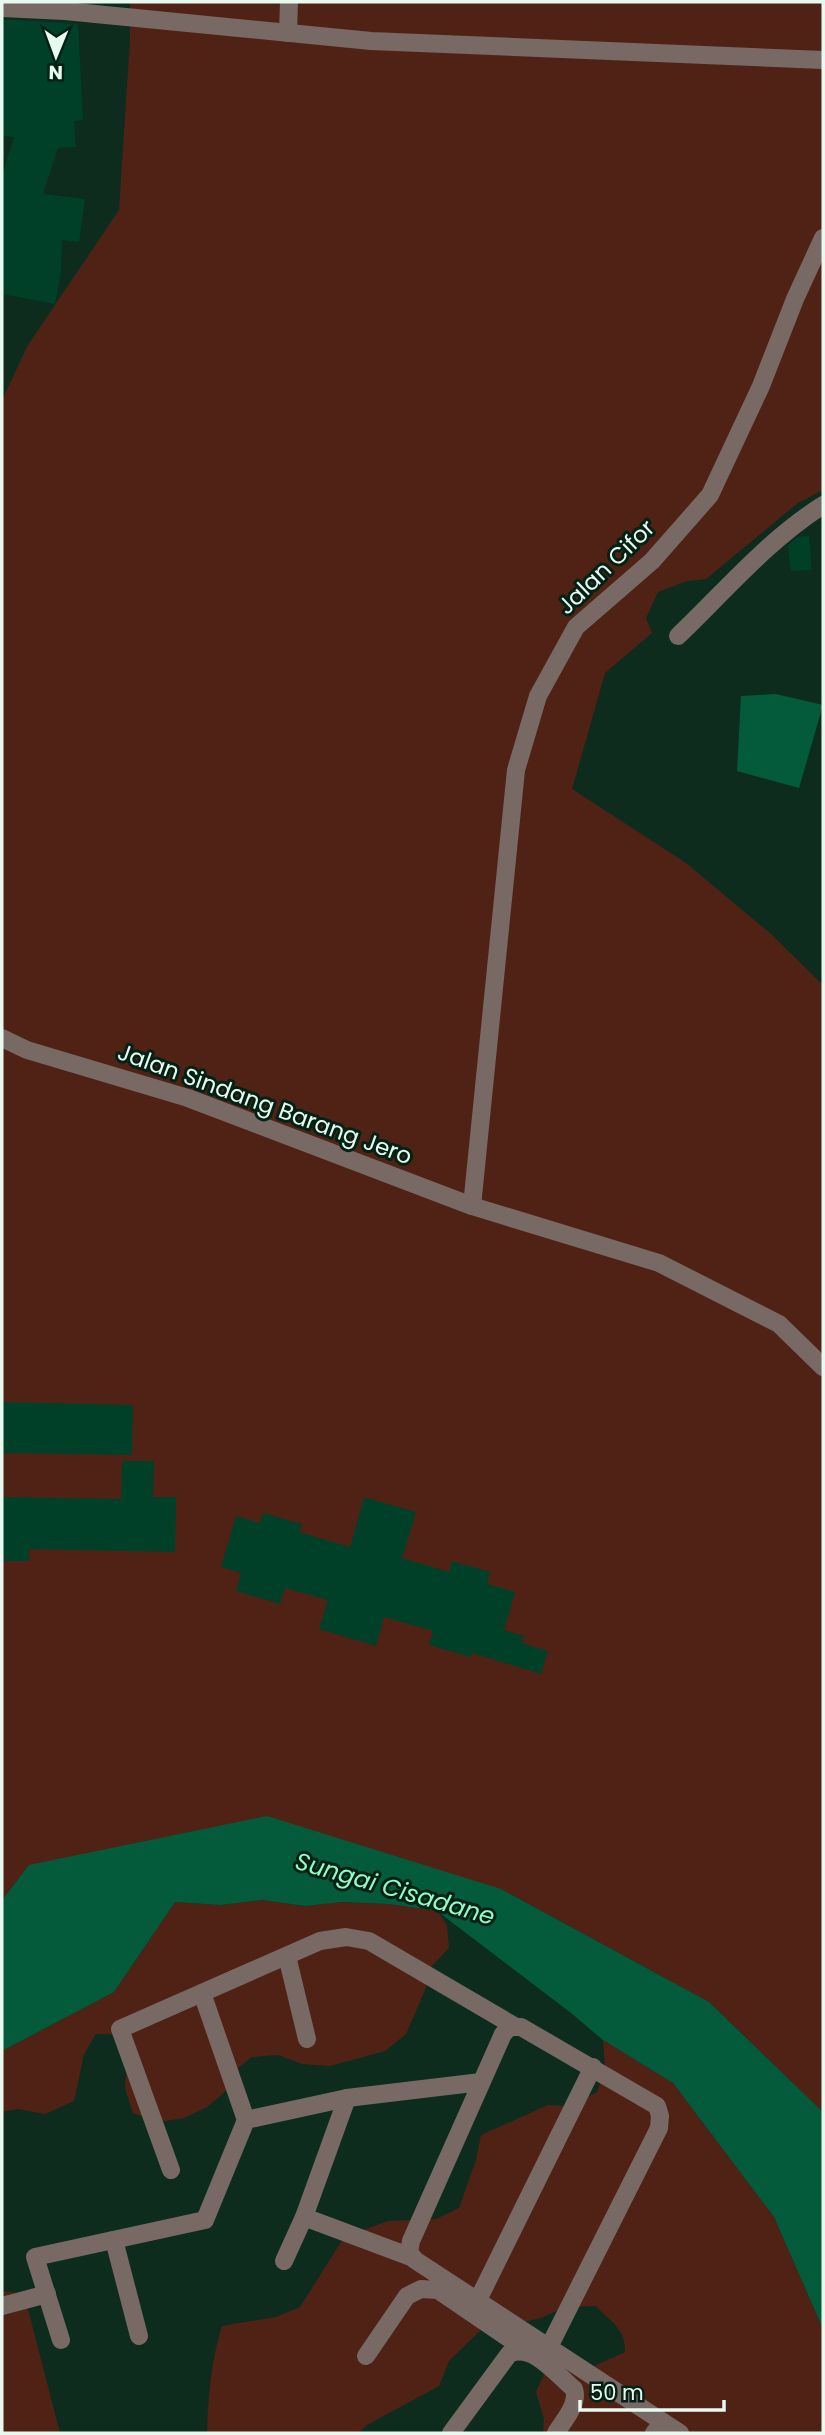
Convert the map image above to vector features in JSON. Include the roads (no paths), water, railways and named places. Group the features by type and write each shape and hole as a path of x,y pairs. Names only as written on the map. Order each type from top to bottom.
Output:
{"street":[{"path":"288,33 289,2"},
{"path":"2,8 25,5 371,41 823,60"},
{"name":"Jalan Cifor","path":"472,1206 516,770 538,696 576,626 652,561 710,495 761,386 795,299 823,238"},
{"path":"678,636 764,550 823,505"},
{"name":"Jalan Sindang Barang Jero","path":"2,1038 27,1050 188,1098 472,1206 659,1264 779,1324 823,1367"},
{"path":"171,2170 120,2029 287,1956 327,1940 346,1937 369,1941 516,2027"},
{"path":"287,1956 307,2039"},
{"path":"61,2340 35,2256 205,2220 246,2120 202,1993"},
{"path":"411,2257 411,2241 503,2034 510,2027 522,2028 657,2106 659,2128 548,2349"},
{"path":"477,2302 593,2067"},
{"path":"246,2120 347,2098 481,2082"},
{"path":"284,2261 304,2217 347,2098"},
{"path":"304,2217 411,2257 548,2349 658,2428 680,2433"},
{"path":"114,2239 139,2336"},
{"path":"366,2356 407,2296 421,2289 438,2290 529,2351 574,2389 576,2396 569,2414 556,2433"},
{"path":"2,2306 47,2294"},
{"path":"451,2433 509,2354 529,2351"}],"water":[{"path":"776,694 823,705 799,788 737,771 741,696"},
{"name":"Sungai Cisadane","path":"267,1816 501,1889 709,2002 823,2112 823,2329 774,2217 673,2083 603,2040 437,1911 389,1904 342,1902 305,1906 262,1900 220,1905 175,1902 114,1992 2,2051 2,1900 29,1865"}]}
